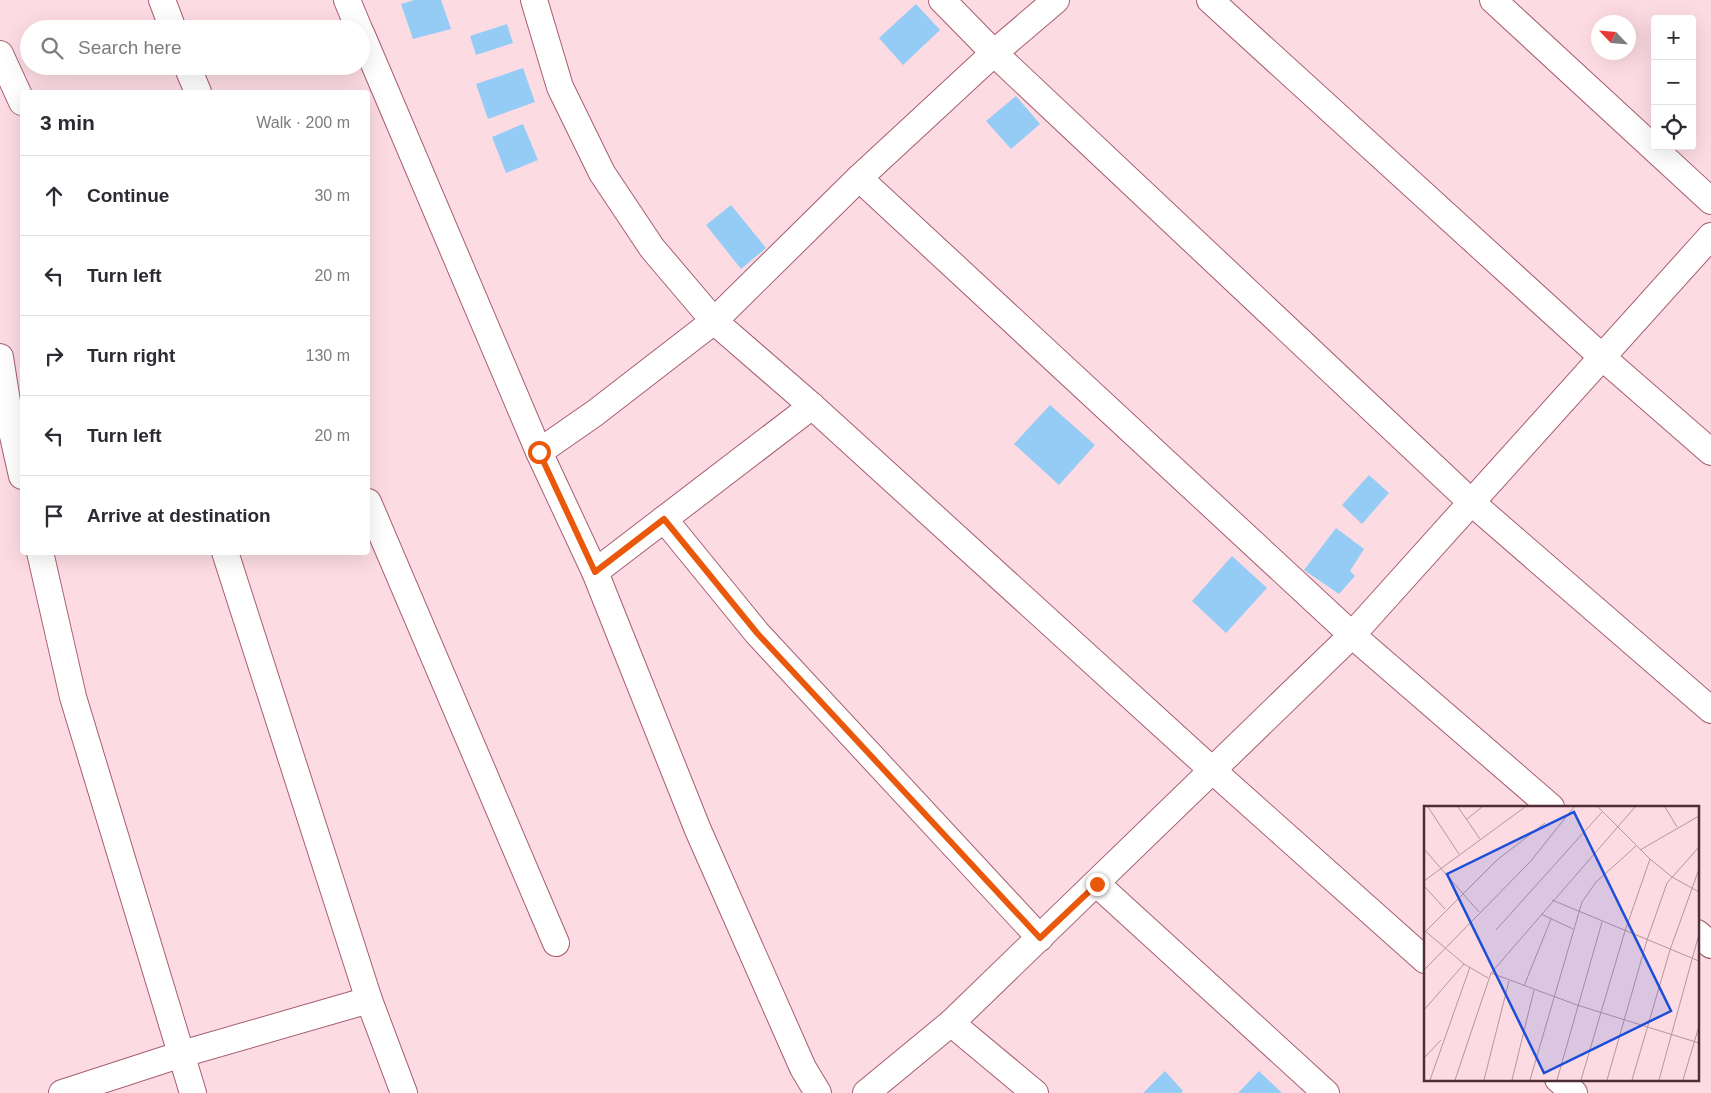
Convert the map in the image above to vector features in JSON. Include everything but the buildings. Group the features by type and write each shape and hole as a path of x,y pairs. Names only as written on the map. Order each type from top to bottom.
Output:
{"street":[{"path":"162,0 170,20"},
{"path":"347,0 356,20"},
{"path":"534,0 560,87 602,173 652,248 714,321 812,406 1212,770 1424,959"},
{"path":"942,0 994,52 1471,502 1711,710"},
{"path":"539,452 595,414 714,321 859,178 994,52 1056,0"},
{"path":"1210,0 1602,357 1711,452"},
{"path":"1493,0 1711,201"},
{"path":"0,54 20,98"},
{"path":"370,54 539,452 595,572 698,830 804,1068 818,1093"},
{"path":"191,75 197,90"},
{"path":"859,178 1352,636 1550,806"},
{"path":"866,1093 951,1023 1352,636 1711,236"},
{"path":"0,357 11,427 20,467"},
{"path":"595,572 812,406"},
{"path":"370,507 556,943"},
{"path":"664,519 757,633 1040,938"},
{"path":"41,555 73,697 193,1093"},
{"path":"227,555 369,1000 404,1093"},
{"path":"1097,884 1326,1093"},
{"path":"1698,934 1711,945"},
{"path":"62,1093 182,1054 369,1000"},
{"path":"951,1023 1035,1093"},
{"path":"1559,1080 1574,1093"}],"route":[{"path":"539,452 595,572 664,519 757,633 1040,938 1097,884"}]}
